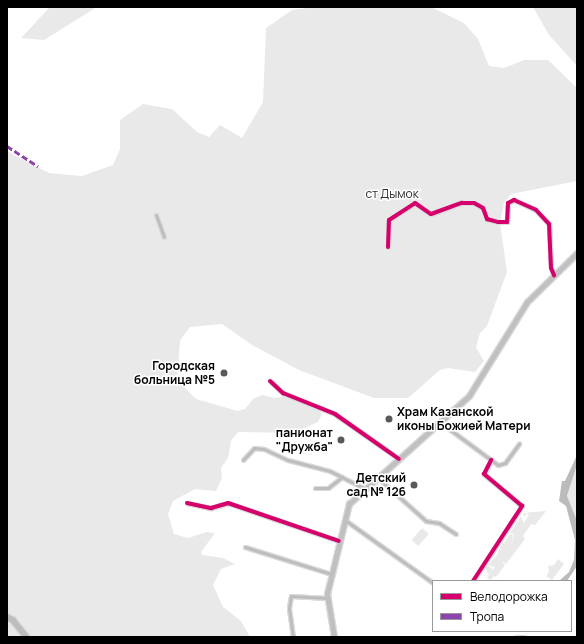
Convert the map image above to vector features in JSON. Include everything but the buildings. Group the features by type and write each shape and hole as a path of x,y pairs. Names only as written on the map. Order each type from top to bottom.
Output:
{"highway":[{"path":"7,617 13,620 27,637"}],"main road":[{"path":"334,637 327,598 331,574 344,520 350,504 364,488 441,423 475,389 534,295 577,253"}],"street":[{"path":"388,247 389,220 415,202 430,214 462,204 474,203 483,208 487,219 498,222 507,222 508,203 514,200 536,210 549,224 551,268 554,275"},
{"path":"156,215 164,237"},
{"path":"270,381 289,396 311,403 335,414 399,459"},
{"path":"441,423 498,465 503,464 519,444"},
{"path":"244,460 258,447 288,460 303,462 342,477 364,488"},
{"path":"473,580 522,506 484,474 484,470 491,460"},
{"path":"315,488 328,488 342,477"},
{"path":"377,477 426,521 441,524 456,534"},
{"path":"187,503 211,508 228,503 339,541"},
{"path":"344,520 432,582"},
{"path":"245,548 331,574"},
{"path":"293,637 289,608 290,599 294,595 327,598"},
{"path":"516,637 524,637"}],"green space":[{"path":"50,7 97,7 44,40 21,38"},
{"name":"ст Дымок","path":"315,7 431,7 464,23 478,39 489,66 504,68 524,60 548,60 577,88 577,181 511,194 504,203 500,223 507,272 487,326 480,333 476,347 484,361 475,372 448,368 440,370 408,398 374,398 299,370 252,345 222,324 190,327 184,335 180,341 177,380 196,399 238,411 245,409 253,399 262,395 275,398 287,396 319,410 322,414 318,422 294,433 238,432 231,441 228,458 221,468 222,478 216,491 195,489 173,501 168,514 174,534 188,538 207,532 215,533 201,552 202,555 223,558 235,564 221,569 213,585 223,607 241,621 250,637 7,637 7,151 49,173 82,176 113,165 120,149 120,120 143,104 172,109 197,132 209,137 220,125 242,138 263,102 266,28 292,10"},
{"path":"533,7 577,7 577,66 549,35"},
{"path":"577,465 577,521 567,497"},
{"path":"546,511 535,525 531,524 523,536 525,539 506,564 501,560 505,565 496,577 494,576 491,580 487,578 489,574 485,568 497,555 499,549 502,550 500,548 503,543 505,544 504,543 510,534 513,535 511,548 514,534 510,533 521,516 524,523 529,515 527,513 524,517 523,513","holes":["488,565 495,567 493,570"]},
{"path":"422,528 429,534 418,546 412,540"},
{"path":"558,559 564,564 552,580 546,576 549,572 548,566 554,565"}],"shaded area":[{"path":"577,455 577,465 567,496 577,521 577,566 568,580 560,580 569,572 574,560 575,540 566,506 559,501 562,481 565,481"}],"waterway":[{"path":"339,537 341,526"}],"marked path":[{"path":"7,146 38,166"}],"cycle path":[{"path":"388,247 389,220 415,203 431,214 462,203 474,203 483,208 487,219 498,222 507,222 508,203 514,200 536,210 549,224 551,268 554,275"},
{"path":"270,381 283,393 335,414 399,459"},
{"path":"474,580 522,506 484,474 491,460"},
{"path":"187,503 211,508 228,503 339,541"}],"place":[{"name":"Городская больница №5","path":"224,373"},
{"name":"Храм Казанской иконы Божией Матери","path":"389,419"},
{"name":"панионат \"Дружба\"","path":"341,440"},
{"name":"Детский сад № 126","path":"414,485"}]}
